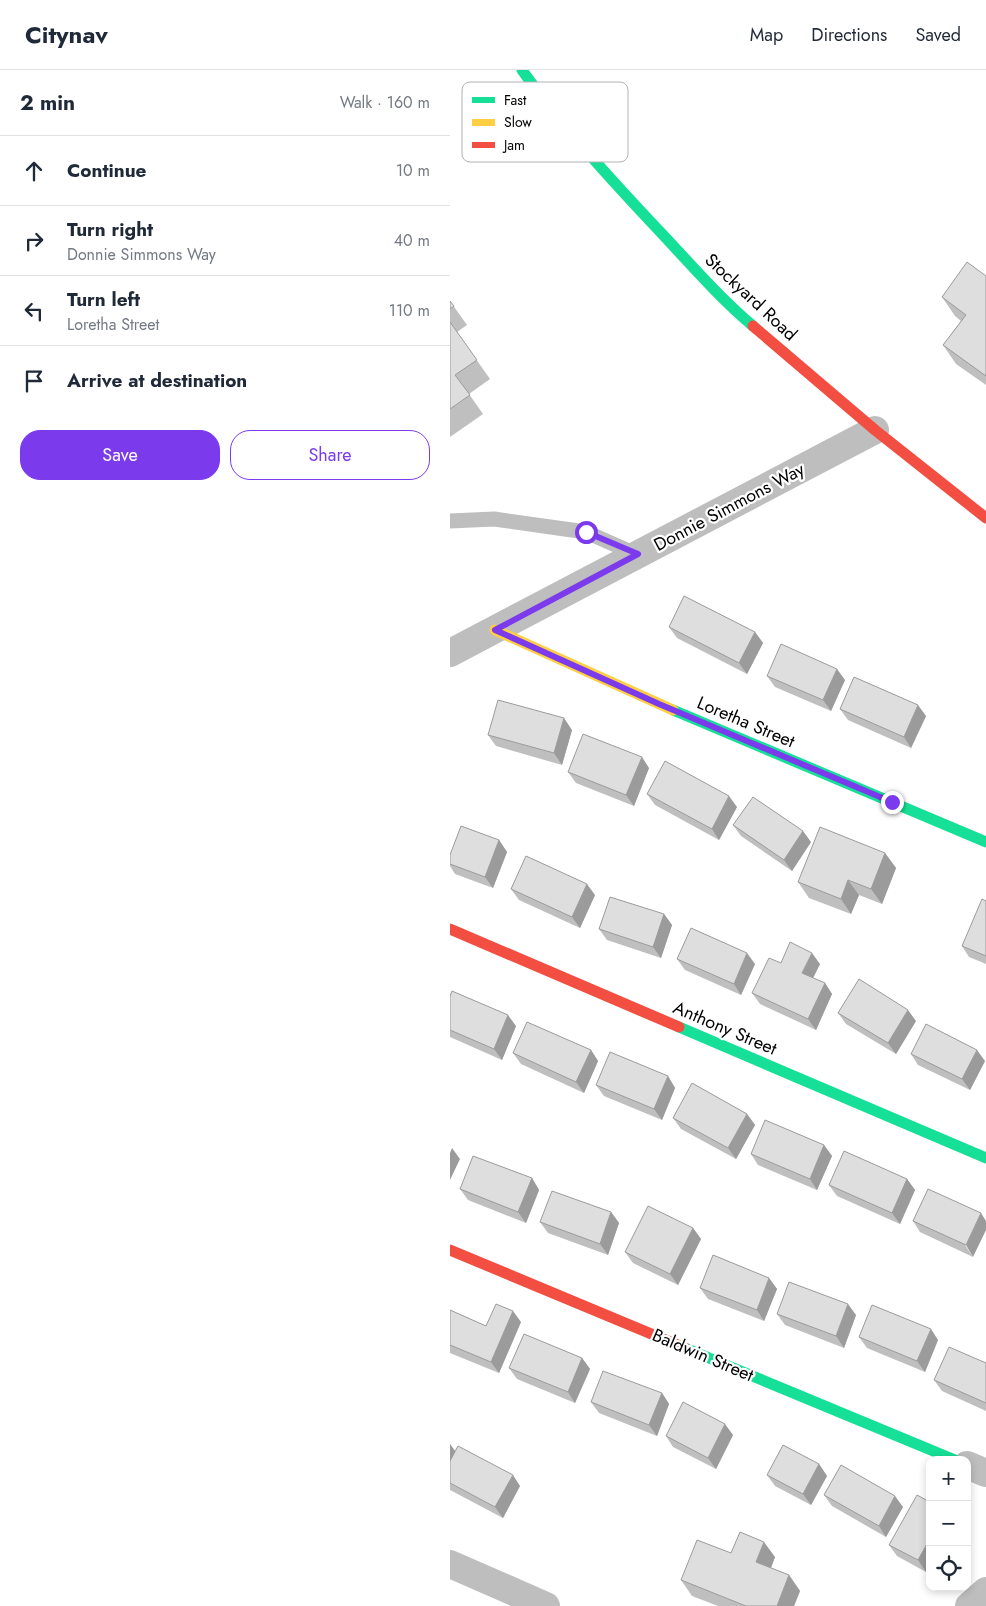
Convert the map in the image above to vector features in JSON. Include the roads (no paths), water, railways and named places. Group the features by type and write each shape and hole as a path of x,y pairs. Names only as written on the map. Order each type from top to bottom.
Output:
{"street":[{"name":"Stockyard Road","path":"522,70 531,82"},
{"name":"Stockyard Road","path":"597,162 621,191 731,307 875,430 986,518"},
{"name":"Donnie Simmons Way","path":"450,653 875,430"},
{"name":"Loretha Street","path":"495,630 659,704 986,842"},
{"name":"Anthony Street","path":"450,929 986,1158"},
{"name":"Baldwin Street","path":"450,1250 945,1456"},
{"path":"971,1467 986,1473"},
{"path":"450,1564 546,1606"},
{"path":"969,1606 986,1591"}],"lane":[{"path":"450,521 494,519 586,532 638,554"}]}
